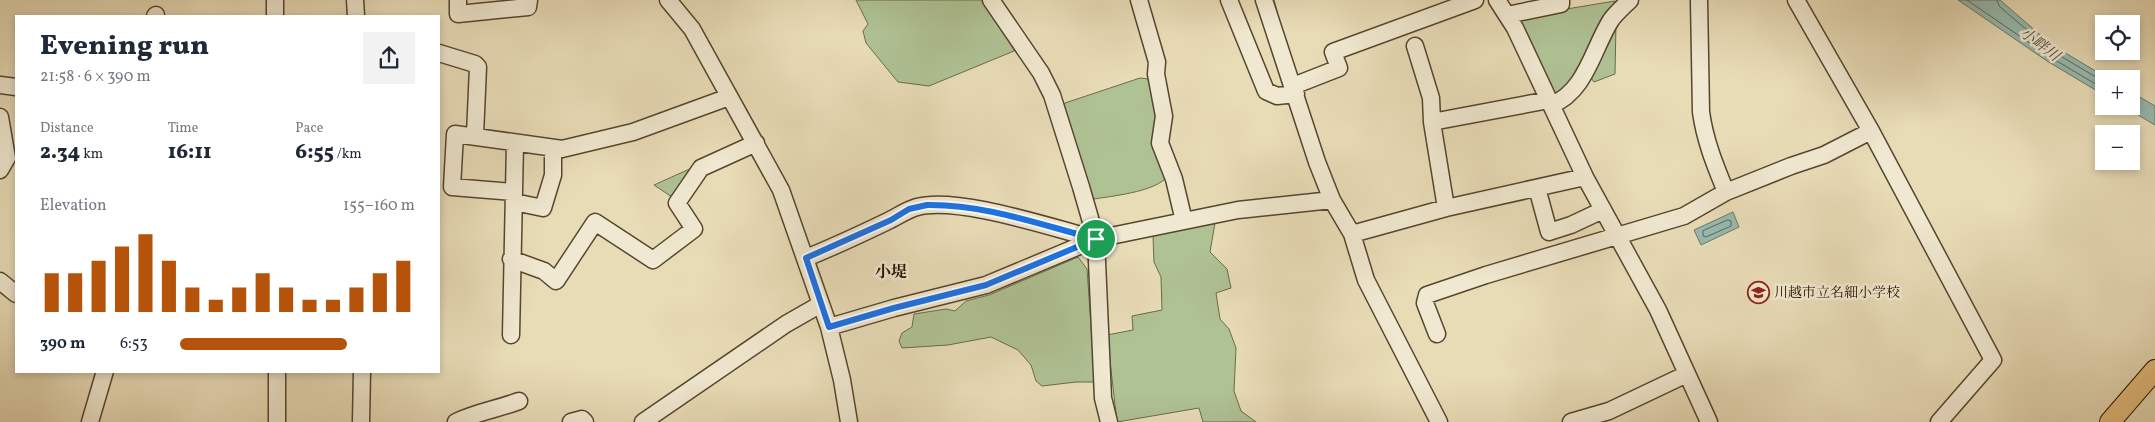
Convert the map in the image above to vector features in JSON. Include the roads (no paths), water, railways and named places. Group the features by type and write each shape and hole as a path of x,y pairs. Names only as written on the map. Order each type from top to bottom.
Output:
{"main road":[{"path":"2110,422 2155,370"}],"street":[{"path":"275,0 275,15"},
{"path":"355,0 356,15"},
{"path":"458,0 458,14 528,7 529,0"},
{"path":"668,0 692,29 781,190 829,327 842,380 849,422"},
{"path":"991,0 1041,73 1052,95 1082,187 1096,239 1097,298 1104,398 1109,422"},
{"path":"1139,0 1157,62 1156,74 1164,116 1160,143 1174,179 1184,221"},
{"path":"1229,0 1266,91 1277,96 1294,90 1339,68 1333,52 1475,0"},
{"path":"1264,0 1317,162 1332,200 1352,234 1366,280 1439,422"},
{"path":"1497,0 1507,15 1585,177 1658,310 1709,422"},
{"path":"1507,15 1561,4 1561,0"},
{"path":"1432,122 1562,101 1574,87 1594,56 1620,0"},
{"path":"1611,20 1630,0"},
{"path":"1699,0 1703,131 1710,156 1726,192"},
{"path":"1796,0 1871,131 1994,360 1939,422"},
{"path":"1414,46 1431,98 1432,122 1446,208"},
{"path":"440,53 475,64 478,67 475,135"},
{"path":"0,85 15,87"},
{"path":"553,148 553,175 543,208 514,197 452,187 455,134 475,135 515,144 553,148 574,147 633,132 729,97"},
{"path":"0,117 7,158 0,170"},
{"path":"1437,334 1425,303 1427,295 1617,235 1684,216 1726,192 1824,155 1871,131"},
{"path":"511,259 544,271 556,281 594,222 653,260 694,229 677,203 701,168 756,143"},
{"path":"511,335 511,259 515,144"},
{"path":"1352,234 1446,208 1585,177"},
{"path":"1537,188 1549,232 1571,225 1603,210"},
{"path":"829,327 894,308 986,285 1096,239 1238,210 1332,200"},
{"path":"806,258 865,232 909,209 927,205 948,205 990,212 1096,239"},
{"path":"0,281 15,293"},
{"path":"644,422 786,324 821,304"},
{"path":"90,422 104,373"},
{"path":"277,373 277,422"},
{"path":"361,422 362,373"},
{"path":"1571,422 1609,411 1687,374"},
{"path":"456,422 477,412 502,408 519,401"},
{"path":"571,422 582,419 585,422"}],"water":[{"name":"小畔川","path":"1958,0 2000,0 2052,45 2095,71 2095,90 2047,61"},
{"path":"2140,97 2155,106 2155,125 2138,115 2140,115"},
{"path":"1733,212 1739,227 1701,245 1694,230"}],"waterway":[{"path":"1273,0 1276,11"}],"place":[{"name":"川越市立名細小学校","path":"1758,292"}],"district":[{"name":"小堤","path":"891,271"}]}
